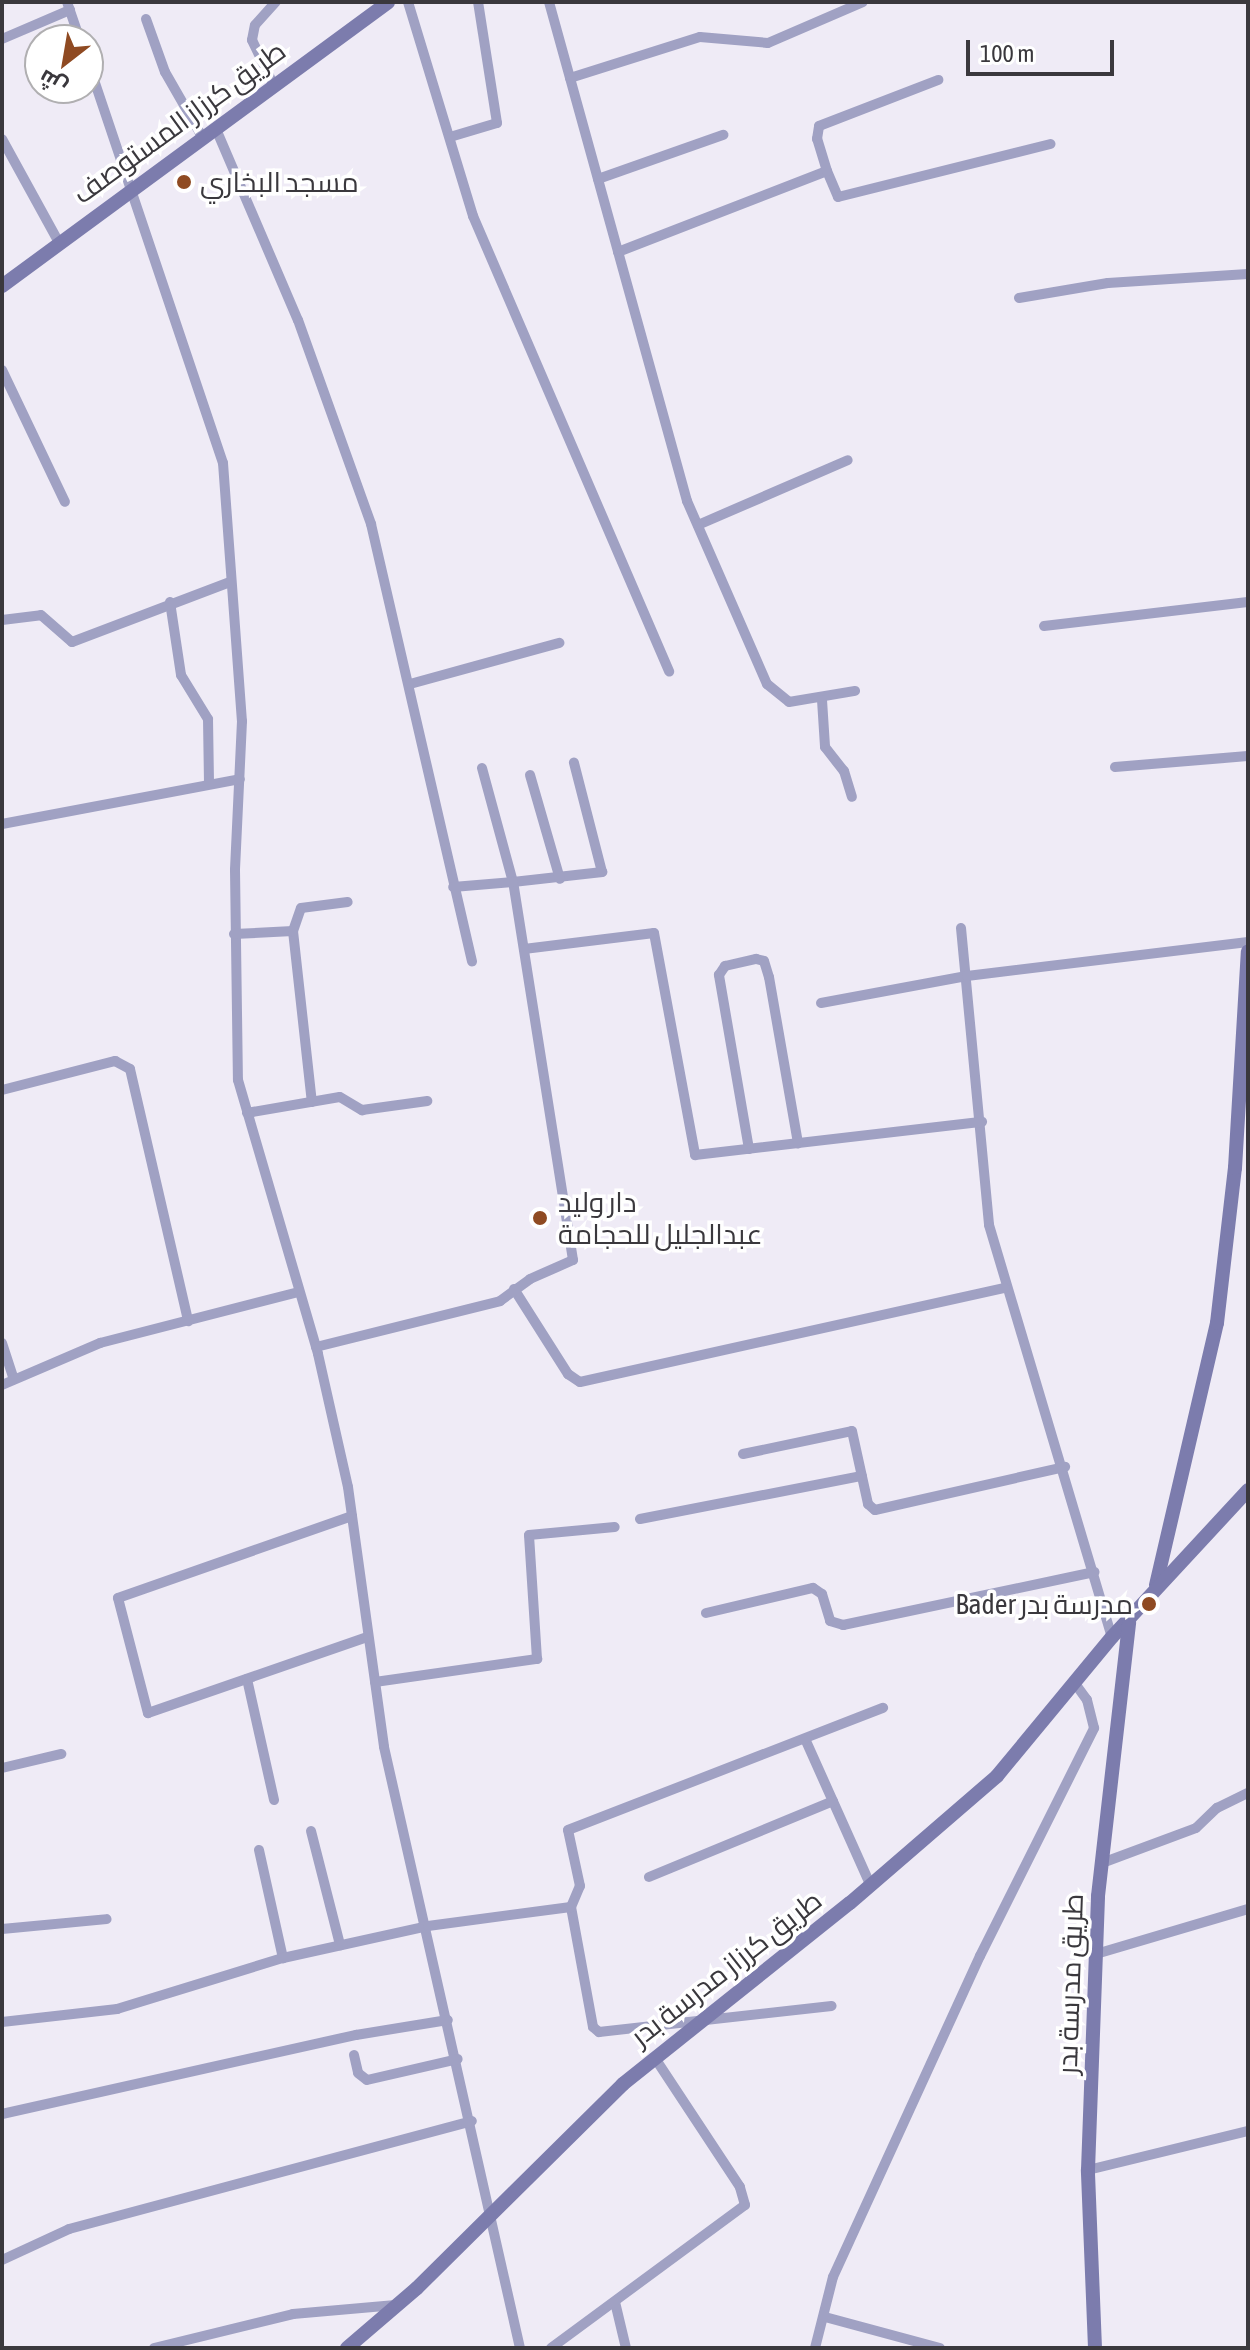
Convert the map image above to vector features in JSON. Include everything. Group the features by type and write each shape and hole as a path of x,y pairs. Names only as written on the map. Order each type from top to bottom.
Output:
{"street":[{"path":"274,86 252,40 255,25 276,2"},
{"name":"طريق كرزاز المستوصف","path":"2,286 58,241 388,2"},
{"path":"408,2 473,216 669,672"},
{"path":"450,137 497,123 478,2"},
{"path":"549,2 687,501 767,684 779,699 789,702 822,700 855,691"},
{"path":"570,78 700,37 768,43 863,2"},
{"path":"2,39 69,6"},
{"path":"146,19 165,72 203,138"},
{"path":"938,80 819,126 817,139 838,197 1051,144"},
{"path":"104,104 215,426 227,487 230,582 242,721 234,934 238,1080 316,1347 352,1516 384,1747 428,1926 520,2348"},
{"path":"216,129 298,320 351,468 410,684 472,962"},
{"path":"598,179 723,135"},
{"path":"2,139 58,241"},
{"path":"618,252 827,171"},
{"path":"1019,298 1108,283 1248,274"},
{"path":"2,370 65,502"},
{"path":"698,525 848,460"},
{"path":"2,620 41,615 72,642 170,602 230,582"},
{"path":"170,602 181,675 208,719 209,783"},
{"path":"1044,626 1248,602"},
{"path":"410,684 559,643"},
{"path":"822,700 825,747 844,771 852,797"},
{"path":"1115,767 1248,756"},
{"path":"453,887 560,879 604,869 574,763"},
{"path":"316,1347 500,1301 514,1289 566,1265 575,1253 513,882 482,768"},
{"path":"530,775 560,879"},
{"path":"2,824 240,779"},
{"path":"312,1102 293,931 301,908 348,902"},
{"path":"961,928 982,1122 989,1225 1005,1288 1065,1467 1112,1637"},
{"path":"234,934 293,931"},
{"path":"524,949 654,933 692,1152 699,1156 982,1122"},
{"path":"821,1003 967,976 1248,942"},
{"path":"1155,1590 1217,1323 1242,1143 1248,951"},
{"path":"749,1149 719,975 725,966 756,959 764,961 769,977 798,1144"},
{"path":"2,1090 115,1061 130,1069 188,1321"},
{"path":"247,1113 340,1097 367,1110 427,1101"},
{"path":"514,1289 568,1374 580,1382 1005,1288"},
{"path":"2,1385 100,1343 299,1292"},
{"path":"2,1343 14,1379"},
{"path":"743,1454 852,1431 868,1504 875,1510 1065,1467"},
{"path":"640,1519 862,1476"},
{"name":"طريق كرزاز مدرسة بدر","path":"347,2348 398,2305 491,2211 655,2058 871,1886 997,1776 1076,1685 1112,1637 1129,1623 1155,1590 1248,1490"},
{"path":"352,1516 119,1596 148,1713 367,1637"},
{"path":"375,1682 537,1659 529,1535 615,1527"},
{"path":"706,1613 813,1588 822,1594 830,1621 843,1625 1094,1572"},
{"name":"طريق مدرسة بدر","path":"1095,2348 1088,2170 1096,1954 1102,1863 1129,1623"},
{"path":"247,1679 274,1800"},
{"path":"815,2348 833,2277 893,2145 1094,1728 1090,1707 1076,1685"},
{"path":"832,2006 599,2032 593,2027 571,1907 580,1886 568,1830 806,1741 883,1708"},
{"path":"806,1741 871,1886"},
{"path":"2,1768 61,1754"},
{"path":"1102,1863 1196,1828 1217,1808 1248,1793"},
{"path":"649,1877 833,1801"},
{"path":"311,1831 340,1945"},
{"path":"259,1850 283,1958"},
{"path":"2,2022 117,2009 283,1958 340,1945 428,1926 571,1907"},
{"path":"1096,1954 1248,1909"},
{"path":"2,1929 107,1919"},
{"path":"2,2114 356,2035 448,2020"},
{"path":"354,2055 358,2073 367,2080 458,2059"},
{"path":"551,2348 745,2205 740,2187 655,2058"},
{"path":"2,2260 69,2229 472,2121"},
{"path":"1088,2170 1248,2131"},
{"path":"615,2302 626,2348"},
{"path":"154,2348 293,2314 398,2305"},
{"path":"825,2317 940,2348"}],"place":[{"name":"مسجد البخاري","path":"184,182"},
{"name":"دار وليد عبدالجليل للحجامة","path":"540,1218"},
{"name":"Bader مدرسة بدر","path":"1149,1604"}]}
